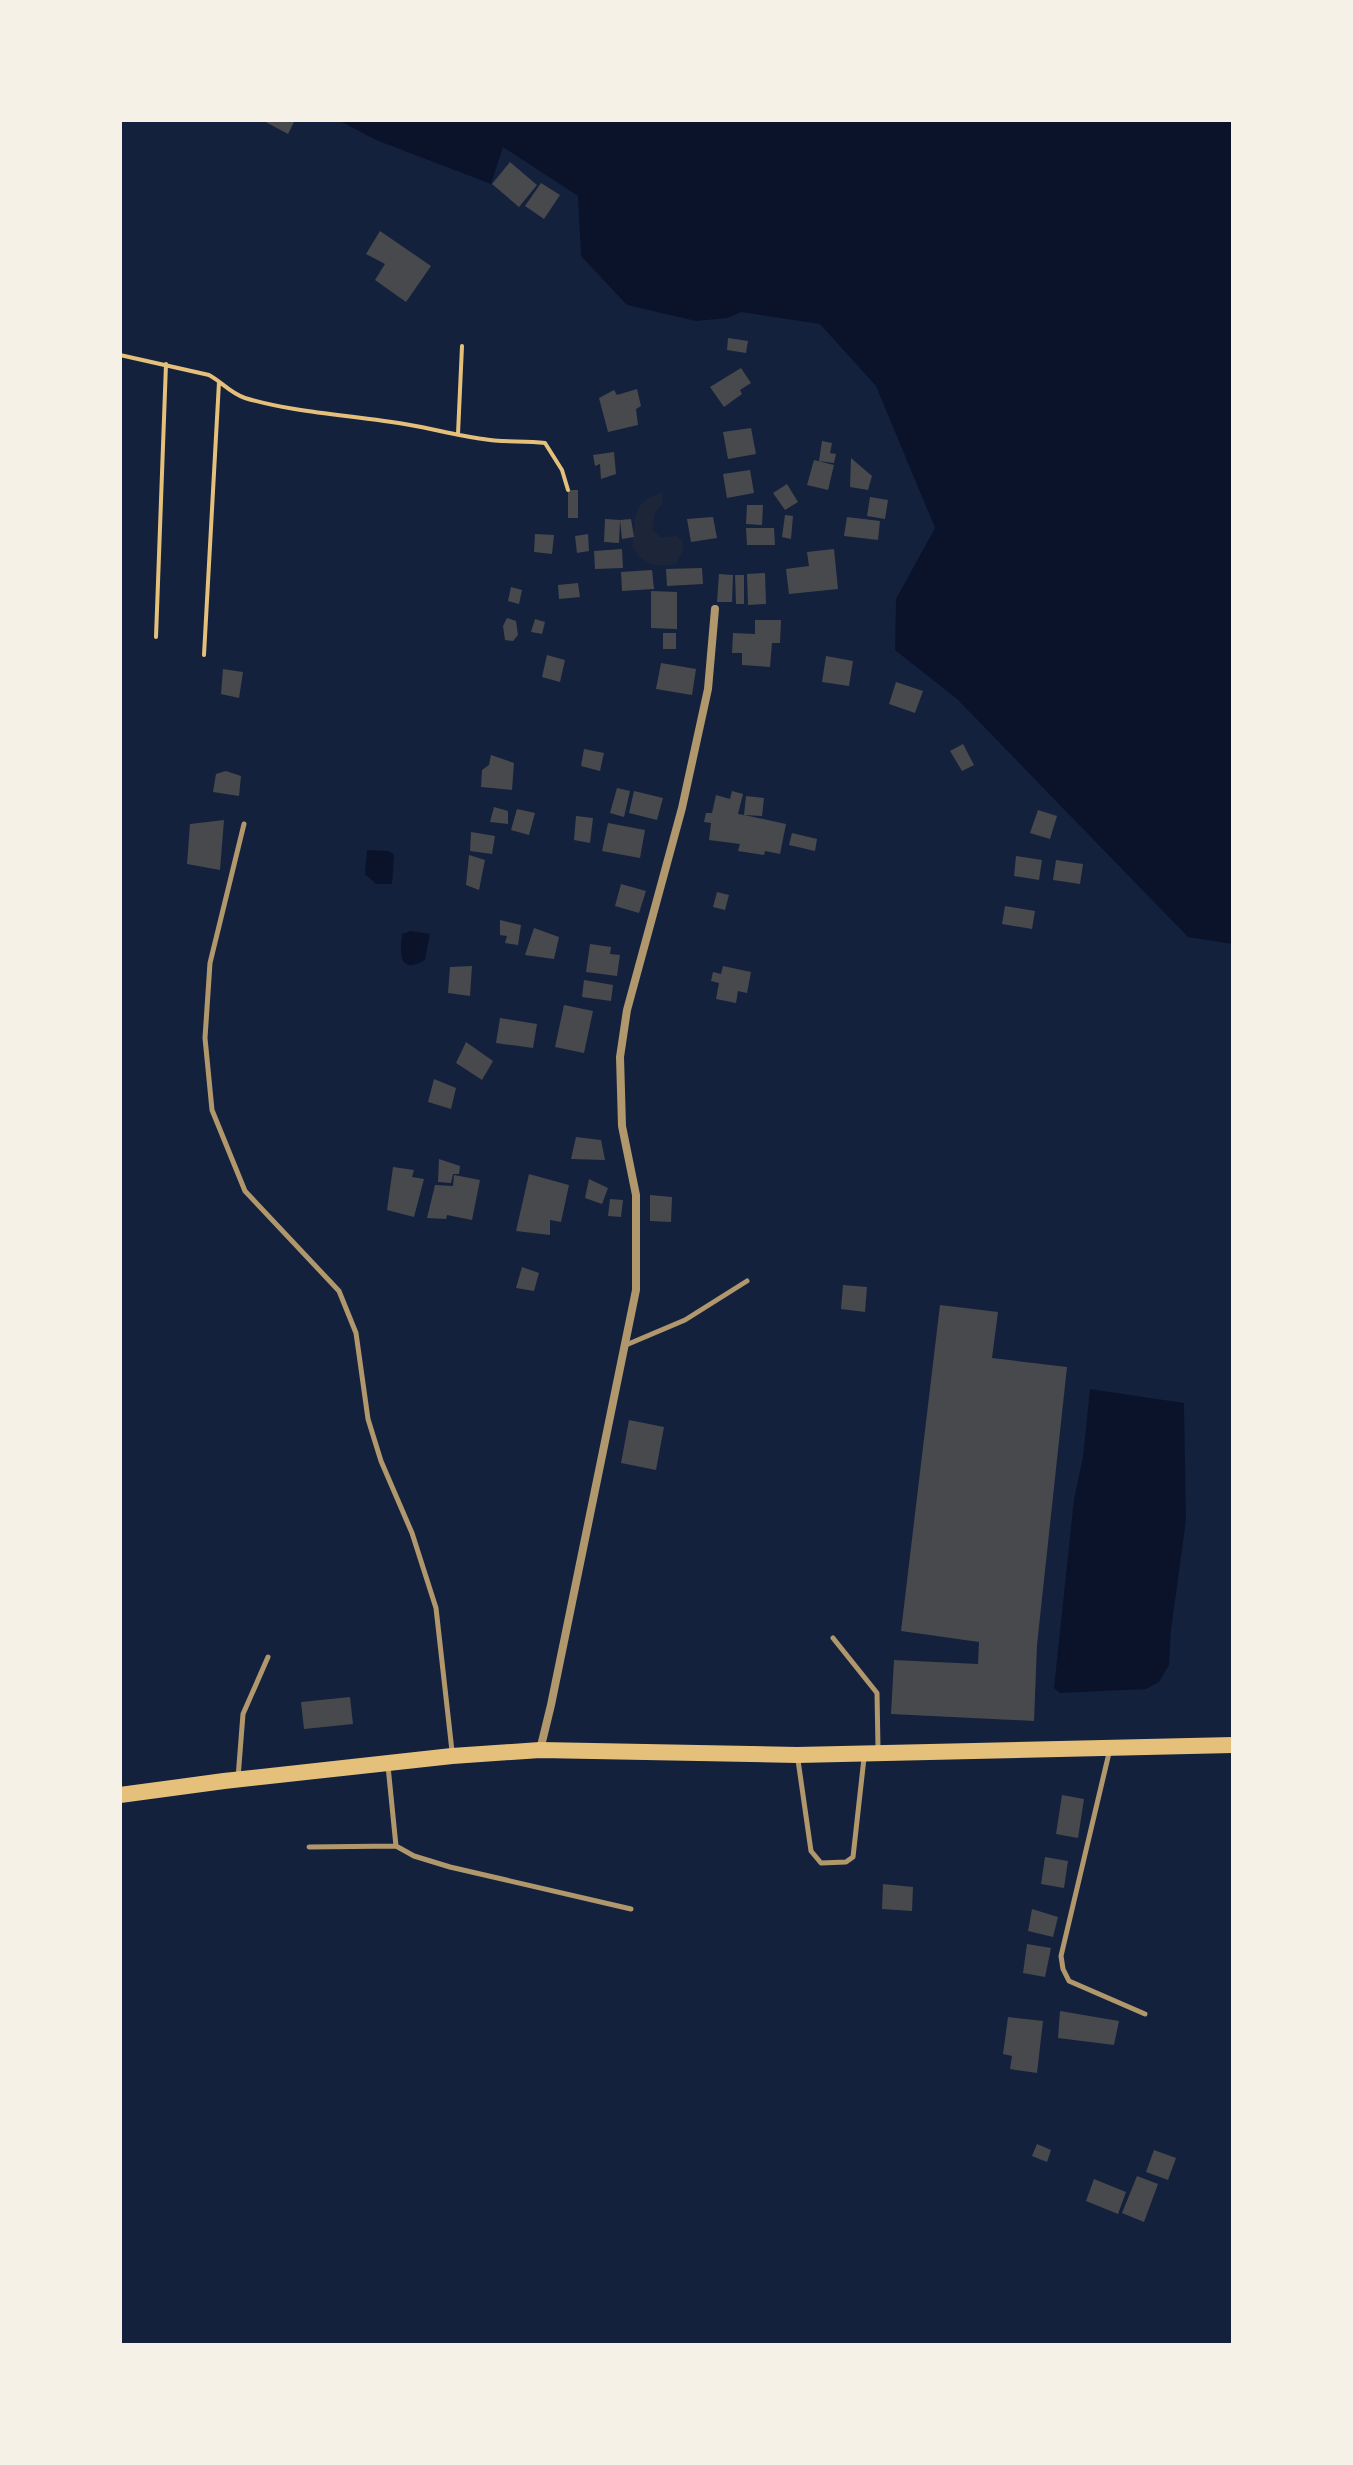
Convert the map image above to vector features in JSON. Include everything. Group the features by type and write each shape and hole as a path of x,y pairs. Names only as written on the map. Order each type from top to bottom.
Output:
{"main road":[{"path":"120,1795 452,1756 540,1750 797,1755 1233,1745"}],"street":[{"path":"540,1750 636,1290 636,1195 622,1126 620,1057 627,1010 682,808 708,689 715,609"}],"lane":[{"path":"244,824 210,963 205,1038 212,1110 245,1191 339,1291 356,1333 368,1419 376,1447 412,1533 436,1608 452,1756"},
{"path":"625,1346 685,1320 747,1281"},
{"path":"797,1755 811,1851 821,1863 846,1862 853,1857 856,1848 872,1753 877,1693 833,1638"},
{"path":"238,1779 243,1714 268,1657"},
{"path":"1110,1748 1061,1956 1069,1981 1145,2014"},
{"path":"388,1765 396,1846"},
{"path":"309,1847 396,1846 414,1856 450,1867 631,1909"}],"path":[{"path":"458,434 462,346"},
{"path":"120,355 166,364 219,380 229,391 243,397 303,412 412,425 486,440 545,443 562,470 568,490"},
{"path":"156,637 166,364"},
{"path":"204,655 219,380"}],"shaded area":[{"path":"338,120 1233,120 1233,944 1188,937 957,699 895,650 896,599 935,528 876,386 820,324 741,312 727,318 696,321 627,305 581,256 578,196 503,147 491,184 376,140"},
{"path":"663,492 652,530 661,537 677,536 683,542 683,551 676,564 650,563 632,547 639,507"},
{"path":"367,850 389,851 394,855 392,884 376,884 365,874"},
{"path":"410,931 430,934 425,960 410,965 405,964 401,948 402,934"},
{"path":"1090,1389 1184,1403 1186,1520 1169,1665 1159,1682 1146,1689 1060,1693 1054,1688 1074,1499 1083,1457"}],"building":[{"path":"262,120 295,120 288,134"},
{"path":"510,162 537,185 519,207 492,184"},
{"path":"541,183 560,195 544,219 525,206"},
{"path":"380,231 431,266 406,302 375,280 385,264 366,254"},
{"path":"728,338 748,341 746,353 727,350"},
{"path":"741,368 751,383 724,407 710,387"},
{"path":"637,389 641,406 636,409 638,425 608,432 599,398 614,390 617,395"},
{"path":"751,428 756,454 728,459 723,432"},
{"path":"822,441 832,443 830,453 836,454 834,463 819,461"},
{"path":"614,452 616,474 601,479 600,464 595,466 593,455"},
{"path":"851,458 872,476 868,490 850,487"},
{"path":"814,460 834,465 828,490 807,485"},
{"path":"750,470 754,493 727,498 723,474"},
{"path":"787,484 798,502 785,510 773,493"},
{"path":"568,490 578,490 578,518 568,518"},
{"path":"870,497 888,500 885,519 867,516"},
{"path":"747,505 763,505 762,525 746,524"},
{"path":"785,515 793,516 791,539 782,537"},
{"path":"713,517 717,538 691,542 687,519"},
{"path":"847,517 880,521 878,540 844,536"},
{"path":"605,519 620,520 619,543 604,542"},
{"path":"631,519 634,537 622,539 620,520"},
{"path":"746,528 774,528 775,545 747,545"},
{"path":"535,534 554,535 552,554 534,552"},
{"path":"588,534 589,551 577,553 575,536"},
{"path":"622,549 623,568 595,569 594,551"},
{"path":"834,549 838,589 789,594 786,569 809,566 807,552"},
{"path":"702,568 703,584 667,586 666,569"},
{"path":"652,570 654,589 622,591 621,572"},
{"path":"765,573 766,604 748,605 747,574"},
{"path":"719,574 733,575 732,602 717,602"},
{"path":"735,575 744,575 744,604 736,604"},
{"path":"578,583 580,597 559,599 558,585"},
{"path":"511,587 522,590 519,604 508,601"},
{"path":"651,591 677,592 677,629 651,628"},
{"path":"507,618 516,621 518,635 513,641 505,640 503,626"},
{"path":"535,619 545,622 542,634 531,632"},
{"path":"755,620 781,620 780,643 772,643 770,667 742,665 742,653 732,653 733,633 755,634"},
{"path":"663,633 676,633 676,649 663,649"},
{"path":"547,655 565,660 560,682 542,677"},
{"path":"826,656 853,661 849,686 822,682"},
{"path":"661,663 696,669 692,695 656,689"},
{"path":"223,669 243,672 239,698 221,694"},
{"path":"896,682 923,691 915,713 889,704"},
{"path":"963,744 974,765 962,771 950,751"},
{"path":"584,749 604,753 600,771 581,766"},
{"path":"491,755 514,763 512,790 481,787 482,770 489,765"},
{"path":"226,771 241,776 239,796 213,792 216,774"},
{"path":"617,788 630,791 624,817 610,813"},
{"path":"634,791 663,798 657,820 629,813"},
{"path":"732,791 743,794 738,814 786,824 780,854 738,851 740,844 709,840 711,823 704,822 706,813 712,813 716,795 730,799"},
{"path":"746,796 764,798 762,816 744,815"},
{"path":"494,807 508,811 508,824 490,822"},
{"path":"517,809 535,813 529,835 511,830"},
{"path":"1038,810 1057,816 1050,839 1030,833"},
{"path":"576,816 593,818 590,843 574,840"},
{"path":"224,820 220,870 187,864 190,824"},
{"path":"608,823 645,830 640,858 602,851"},
{"path":"471,832 495,836 492,854 470,851"},
{"path":"792,833 817,839 815,851 789,845"},
{"path":"469,855 485,860 479,890 466,885"},
{"path":"1016,856 1042,860 1039,880 1014,876"},
{"path":"1056,860 1083,864 1080,884 1053,880"},
{"path":"621,884 646,891 639,913 615,906"},
{"path":"717,892 729,895 725,910 713,907"},
{"path":"1005,906 1035,911 1032,929 1002,924"},
{"path":"500,920 521,925 518,945 505,943 507,936 500,935"},
{"path":"534,928 559,937 554,959 525,955"},
{"path":"590,944 611,947 610,954 620,955 617,976 586,972"},
{"path":"472,966 470,996 448,993 450,967"},
{"path":"723,966 751,972 747,993 738,991 736,1003 716,999 719,983 711,981 713,972 721,974"},
{"path":"584,980 613,985 611,1001 582,997"},
{"path":"564,1005 593,1011 584,1053 555,1047"},
{"path":"500,1018 537,1024 533,1048 496,1043"},
{"path":"466,1042 493,1061 482,1080 456,1063"},
{"path":"434,1079 456,1088 451,1109 428,1102"},
{"path":"576,1137 601,1140 605,1160 571,1159"},
{"path":"439,1159 460,1166 459,1174 453,1174 451,1183 438,1182"},
{"path":"393,1167 414,1170 412,1177 424,1179 414,1217 387,1210"},
{"path":"529,1174 569,1185 561,1222 550,1220 550,1235 516,1231"},
{"path":"454,1175 480,1180 472,1220 447,1215 446,1219 427,1218 435,1185 453,1186"},
{"path":"589,1179 608,1188 602,1204 585,1198"},
{"path":"650,1195 672,1197 671,1222 650,1221"},
{"path":"610,1199 623,1200 621,1217 608,1216"},
{"path":"522,1267 539,1273 534,1291 516,1288"},
{"path":"843,1285 867,1287 865,1312 841,1309"},
{"path":"940,1305 998,1312 992,1358 1067,1367 1037,1645 1034,1721 891,1714 894,1660 978,1664 979,1642 901,1631"},
{"path":"629,1420 664,1427 656,1470 621,1463"},
{"path":"350,1697 353,1724 304,1729 301,1702"},
{"path":"1062,1795 1084,1799 1078,1838 1056,1834"},
{"path":"1045,1857 1068,1861 1064,1888 1041,1884"},
{"path":"883,1884 913,1887 912,1911 882,1909"},
{"path":"1032,1909 1058,1917 1053,1937 1028,1931"},
{"path":"1027,1944 1051,1948 1045,1977 1023,1973"},
{"path":"1060,2011 1119,2021 1114,2045 1058,2038"},
{"path":"1008,2017 1043,2021 1037,2073 1010,2069 1012,2056 1003,2054"},
{"path":"1037,2144 1051,2150 1047,2162 1032,2156"},
{"path":"1154,2150 1176,2158 1168,2180 1146,2172"},
{"path":"1137,2176 1158,2184 1144,2222 1122,2213"},
{"path":"1094,2179 1126,2192 1118,2214 1086,2201"}]}
